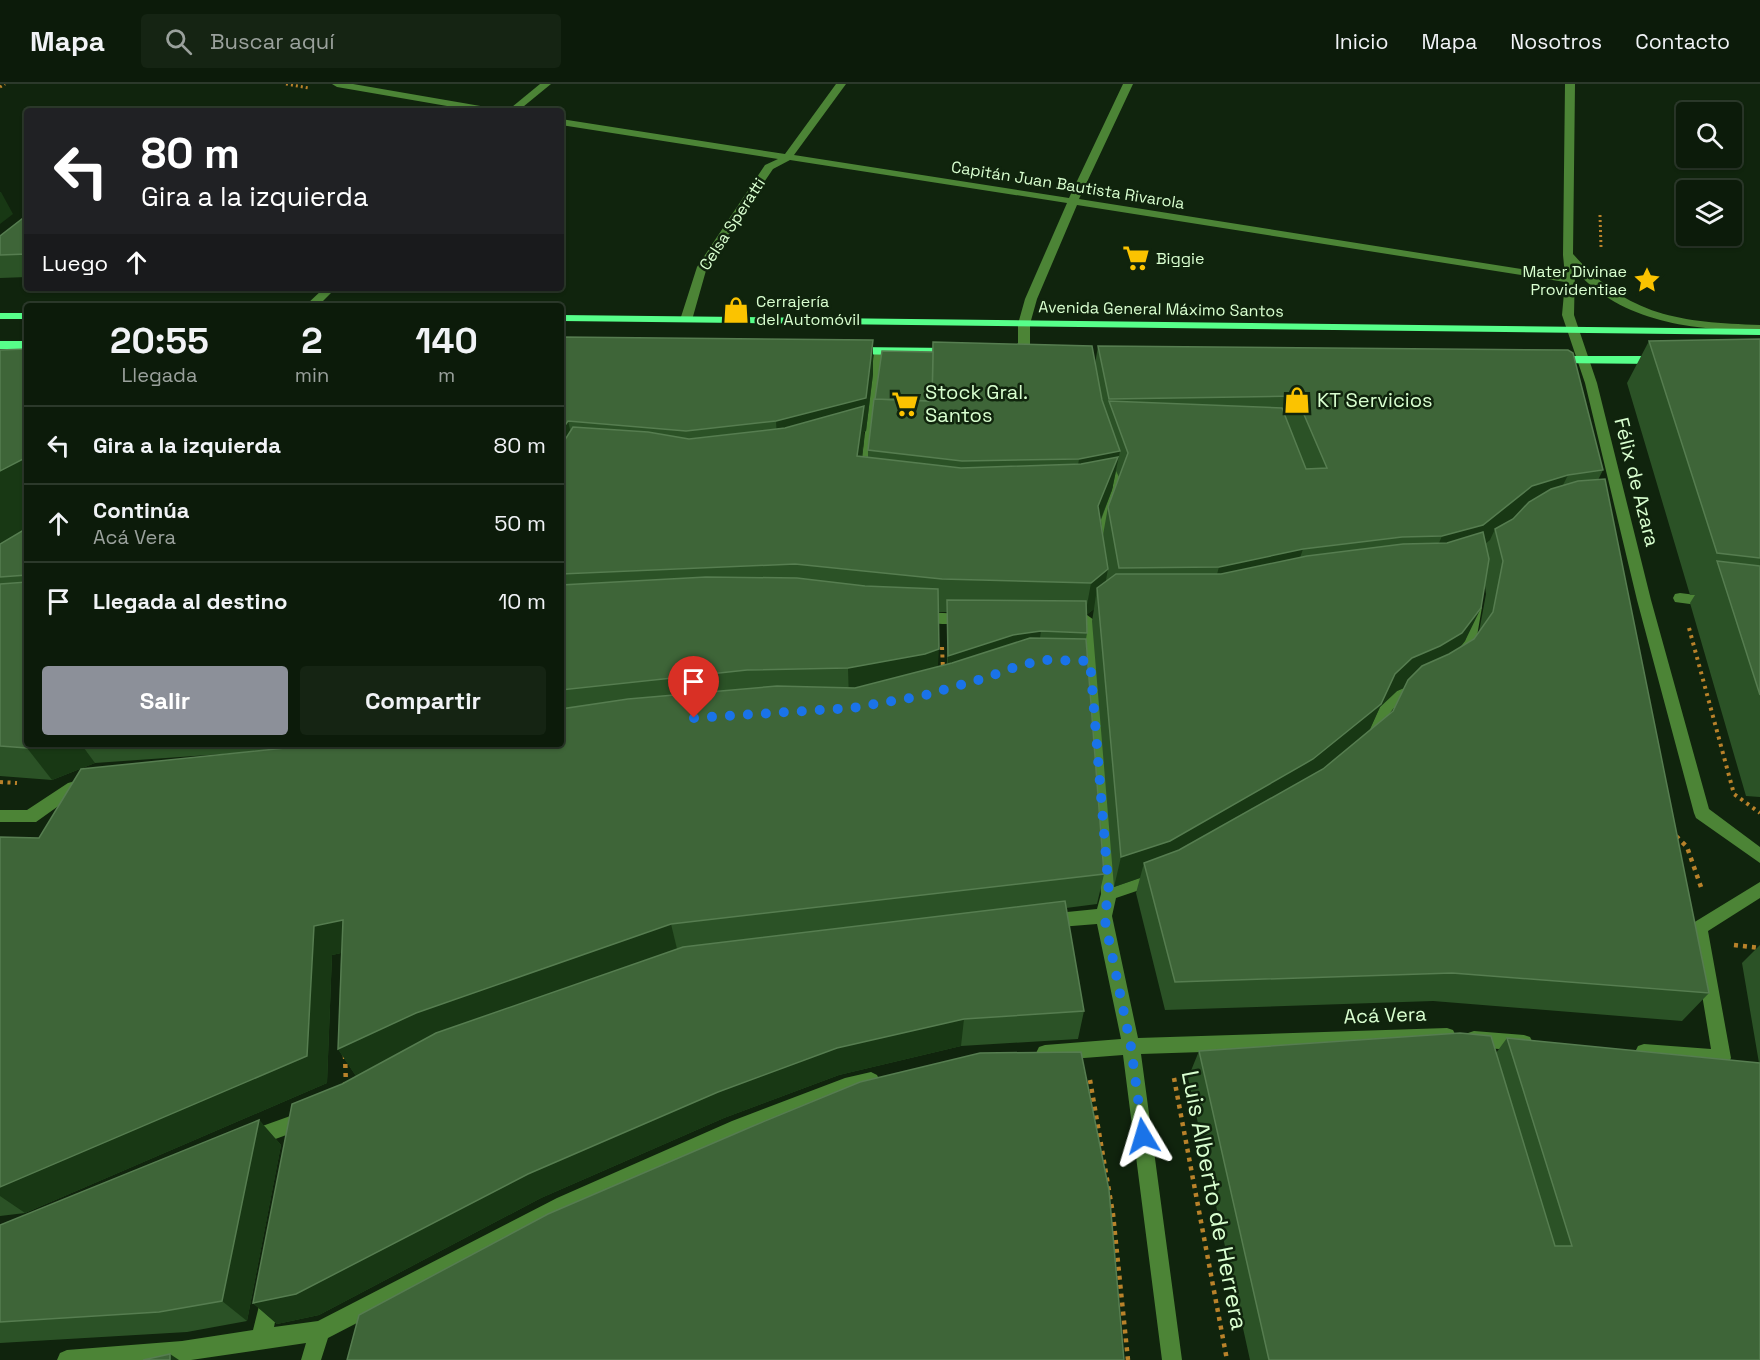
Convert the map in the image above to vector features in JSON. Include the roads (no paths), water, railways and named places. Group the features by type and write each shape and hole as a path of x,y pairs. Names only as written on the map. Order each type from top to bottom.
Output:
{"main road":[{"path":"0,316 24,316"},
{"name":"Avenida General Máximo Santos","path":"564,318 1760,332"},
{"path":"0,345 24,345"},
{"path":"844,351 968,352"},
{"path":"1548,360 1668,359"}],"street":[{"path":"337,84 475,108"},
{"path":"516,108 546,84"},
{"name":"Celsa Speratti","path":"686,320 702,267 769,167 787,158 841,84"},
{"path":"1024,353 1024,324 1031,299 1073,201 1128,84"},
{"name":"Félix de Azara","path":"1570,84 1568,315 1581,360 1591,384 1617,509 1702,813 1760,856"},
{"name":"Capitán Juan Bautista Rivarola","path":"564,122 1570,280"},
{"path":"1568,255 1599,287 1622,301 1652,314 1672,321 1695,325 1760,328"},
{"path":"314,303 327,291"},
{"path":"876,487 864,485 866,434 880,352"},
{"path":"1101,562 1098,540 1113,487 1104,444"},
{"path":"1451,667 1469,642 1478,593"},
{"path":"1680,598 1726,604"},
{"path":"906,616 986,619"},
{"path":"1053,620 1087,620 1084,661 1109,894 1104,916 1131,1047 1172,1360"},
{"path":"1356,753 1373,739 1385,708 1401,694 1436,677"},
{"path":"0,816 30,817 74,787 100,780"},
{"path":"1109,894 1173,869"},
{"path":"1630,1051 1722,1058 1699,928 1760,889"},
{"path":"1031,922 1104,916"},
{"name":"Acá Vera","path":"1030,1054 1131,1047 1434,1035 1538,1044"},
{"path":"67,1360 182,1352 320,1331 575,1200 739,1127 845,1087 888,1077"},
{"path":"239,1144 346,1102"},
{"path":"300,1143 304,1120"},
{"path":"262,1339 273,1281"},
{"path":"311,1360 320,1331"}],"place":[{"name":"Biggie","path":"1136,258"},
{"name":"Mater Divinae Providentiae","path":"1647,280"},
{"name":"Cerrajería del Automóvil","path":"736,310"},
{"name":"KT Servicios","path":"1297,400"},
{"name":"Stock Gral. Santos","path":"905,404"}]}
